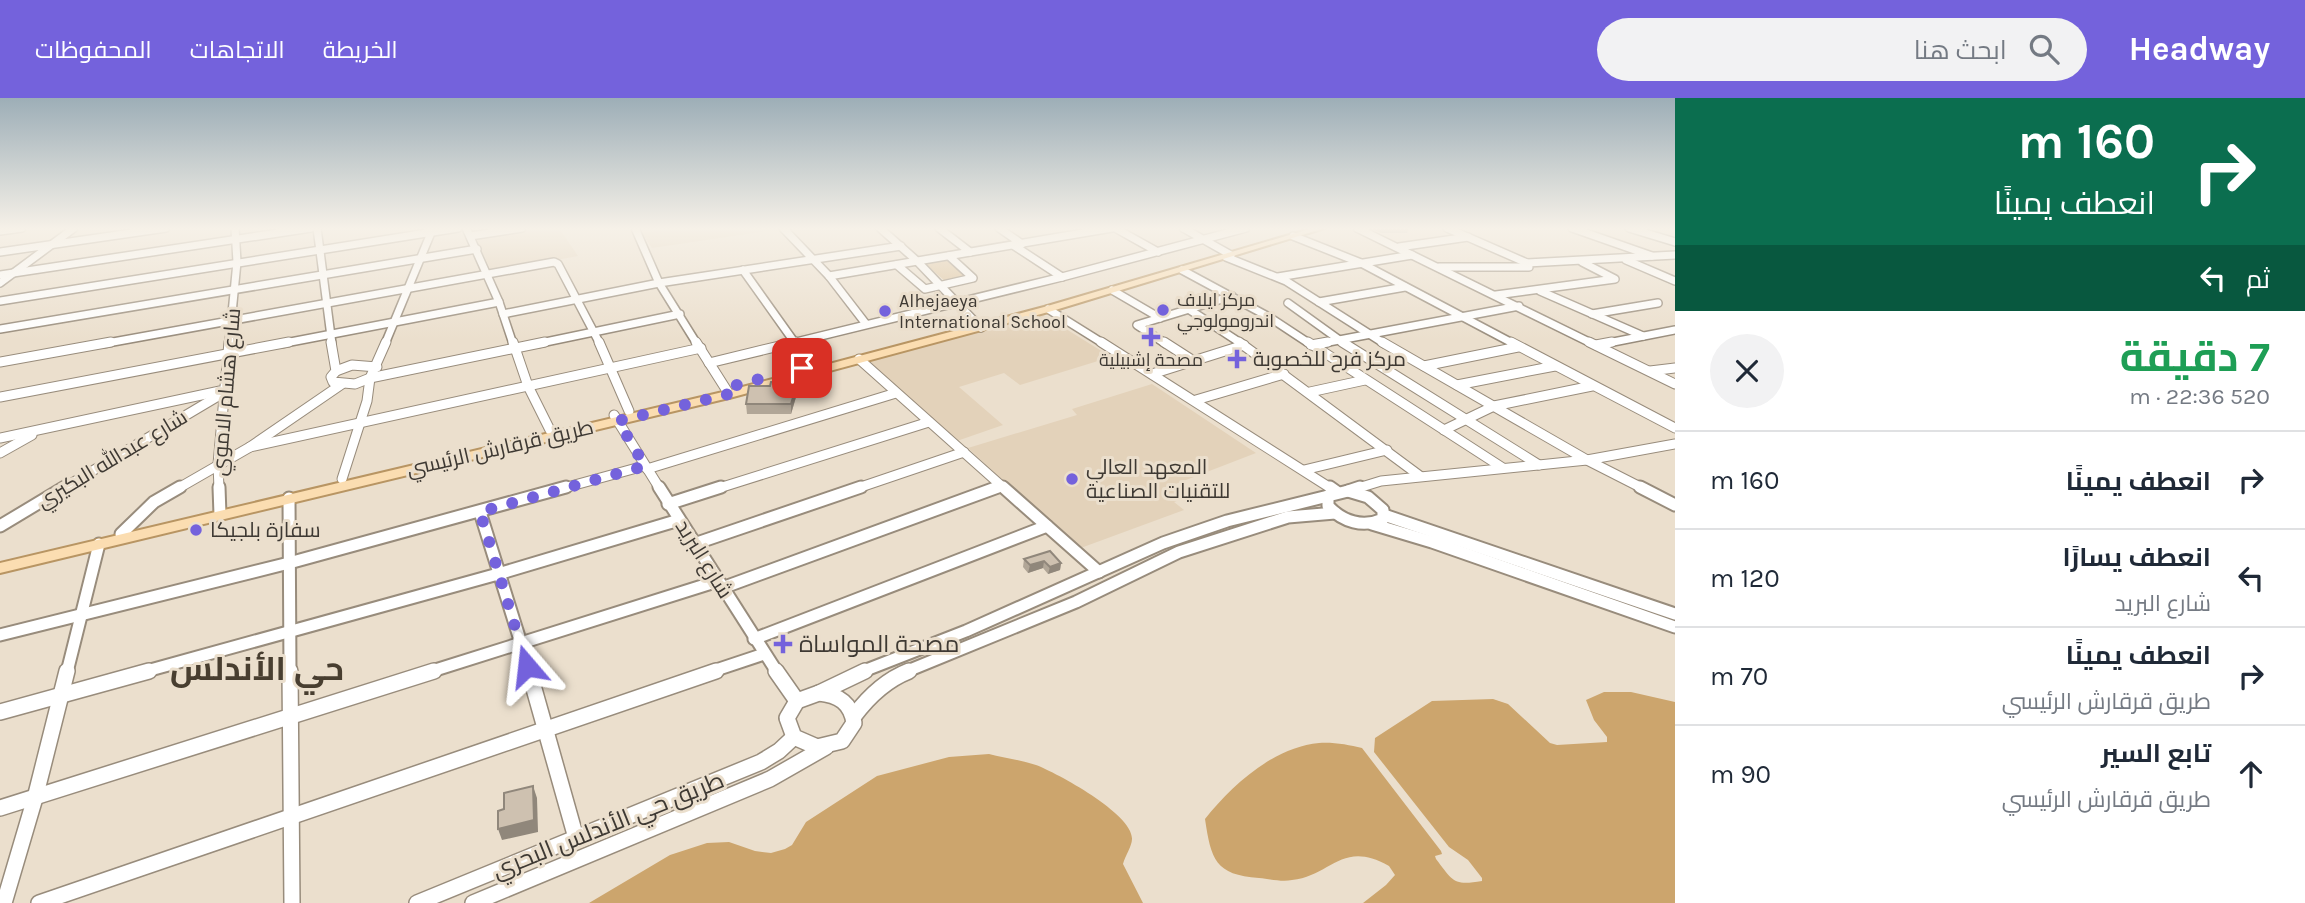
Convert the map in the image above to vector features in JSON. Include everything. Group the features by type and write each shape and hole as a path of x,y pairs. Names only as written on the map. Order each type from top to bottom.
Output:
{"main road":[{"name":"طريق قرقارش الرئيسي","path":"0,562 289,498 859,359 1191,266"},
{"name":"طريق قرقارش الرئيسي","path":"0,568 342,479 550,430 616,418 629,411 727,391 1048,309 1196,266"}],"street":[{"path":"0,283 24,266"},
{"path":"0,275 64,266"},
{"path":"0,300 215,266"},
{"name":"شارع هشام الاموي","path":"220,512 218,464 237,266"},
{"path":"322,266 336,370 331,380 341,384 355,384 370,378 680,314"},
{"path":"0,329 381,266"},
{"path":"342,479 358,424 368,401 370,378 418,266"},
{"path":"484,266 528,386 550,430"},
{"path":"0,362 534,266"},
{"path":"556,266 594,331 629,411"},
{"path":"651,266 659,284 727,391"},
{"path":"503,314 772,266"},
{"path":"820,266 866,324"},
{"path":"829,276 893,266"},
{"path":"898,266 922,288 974,277 960,266"},
{"path":"921,266 979,326"},
{"path":"1044,266 1062,277"},
{"path":"709,363 1106,266"},
{"path":"1252,266 1278,277 1370,335 1587,460 1675,505"},
{"path":"1278,277 1346,266"},
{"path":"1366,266 1675,428"},
{"path":"1433,266 1675,383"},
{"path":"1436,267 1503,266"},
{"path":"1495,295 1615,279 1589,266"},
{"path":"1638,266 1675,281"},
{"path":"743,270 795,343"},
{"path":"1182,270 1232,296 1503,468"},
{"path":"1405,287 1288,303 1339,340 1539,465"},
{"path":"1112,290 1160,318"},
{"path":"1539,290 1643,336"},
{"path":"1192,360 1137,326 1232,296"},
{"path":"0,397 499,302"},
{"path":"1592,314 1658,303"},
{"path":"1311,345 1464,319 1519,306"},
{"path":"1048,309 1196,400 1338,493 1376,502 1384,514 1675,614"},
{"path":"1190,310 1310,392 1420,476"},
{"path":"1596,345 1675,330"},
{"path":"1152,374 1244,345"},
{"path":"1424,366 1518,346"},
{"path":"250,447 701,348"},
{"path":"859,359 1099,572"},
{"path":"336,370 352,365 377,367"},
{"path":"1457,385 1555,366"},
{"path":"1649,371 1675,368"},
{"path":"1196,400 1284,374"},
{"path":"1310,392 1366,380"},
{"path":"121,534 154,502 250,447 341,384"},
{"path":"1444,430 1494,406 1592,386"},
{"path":"0,438 225,391"},
{"name":"شارع عبدالله البكيري","path":"0,526 225,391"},
{"path":"0,635 289,563 646,468 897,393"},
{"name":"شارع البريد","path":"616,418 754,639 797,701"},
{"path":"668,504 929,422"},
{"path":"0,453 44,429"},
{"path":"819,693 842,699 854,716 848,736 826,747 808,746 794,737 787,719 797,701 1205,528 1372,483 1587,460 1675,444"},
{"path":"1304,470 1387,450"},
{"path":"694,544 964,452"},
{"path":"0,808 289,716 720,585 1001,486"},
{"path":"1338,493 1328,506 1349,521 1372,524 1432,542 1675,627"},
{"path":"289,498 292,903"},
{"path":"480,512 522,645 576,838"},
{"path":"854,716 877,689 896,676 1084,599 1179,552 1288,517 1335,513"},
{"path":"1372,524 1383,519 1384,514"},
{"path":"0,712 498,574 679,520"},
{"path":"754,639 1046,526"},
{"path":"4,903 35,798 99,544"},
{"path":"39,903 764,654"},
{"name":"طريق حي الأندلس البحري","path":"417,903 761,762 779,751 794,737"},
{"name":"طريق حي الأندلس البحري","path":"472,903 770,779 826,747"}],"shaded area":[{"path":"489,266 527,266 492,272"},
{"path":"927,266 957,266 971,276 946,282"},
{"path":"1042,314 1111,357 1020,385 1004,373 959,387 1003,425 954,442 868,360"},
{"path":"1152,384 1256,453 1173,485 1188,497 1174,502 1184,510 1078,549 968,448 1077,415 1072,409"},
{"path":"1604,692 1631,692 1675,702 1675,903 1363,903 1395,875 1389,866 1360,856 1338,861 1305,877 1280,881 1233,873 1224,869 1213,854 1205,819 1241,781 1286,752 1302,746 1336,743 1362,748 1441,851 1442,854 1435,856 1436,859 1450,877 1465,883 1482,881 1468,860 1449,847 1374,752 1375,738 1432,701 1493,699 1508,704 1550,743 1557,745 1607,742 1607,737 1594,720 1586,700"},
{"path":"989,754 1046,769 1076,785 1120,818 1129,829 1132,839 1123,864 1143,903 589,903 670,855 707,843 729,842 755,851 771,853 785,849 792,845 806,822 877,776 949,757"}],"building":[{"path":"771,382 790,382 790,387 796,387 791,404 746,404 749,386 770,386"},
{"path":"1050,551 1061,563 1050,567 1044,561 1030,565 1024,559"},
{"path":"533,786 534,820 498,829 498,811 504,809 504,793"}],"place":[{"name":"مركز ايلاف اندرومولوجي","path":"1163,310"},
{"name":"Alhejaeya International School","path":"885,311"},
{"name":"مصحة إشبيلية","path":"1151,337"},
{"name":"مركز فرح للخصوبة","path":"1237,359"},
{"name":"المعهد العالي للتقنيات الصناعية","path":"1072,479"},
{"name":"سفارة بلجيكا","path":"196,530"},
{"name":"مصحة المواساة","path":"783,644"}],"district":[{"name":"حي الأندلس","path":"257,669"}],"route":[{"path":"527,666 480,512 645,466 618,421 729,394 725,388 802,368"}]}
